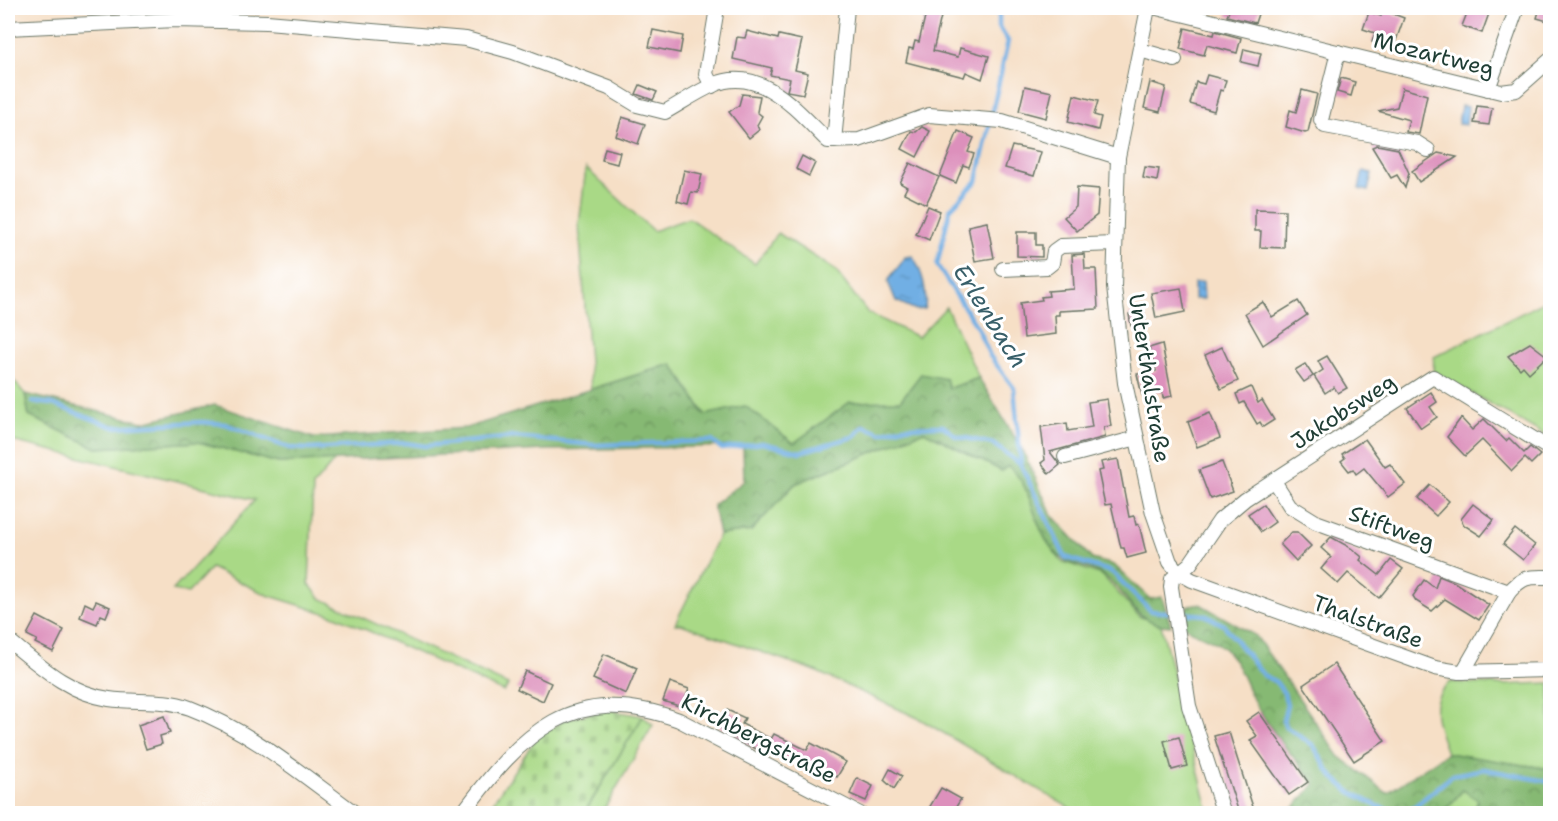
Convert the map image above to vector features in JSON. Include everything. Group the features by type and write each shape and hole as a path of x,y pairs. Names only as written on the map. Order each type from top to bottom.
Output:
{"street":[{"path":"712,86 706,74 717,8"},
{"path":"834,141 847,8"},
{"name":"Unterthalstraße","path":"1148,8 1118,157 1114,287 1120,342 1153,513 1164,549 1178,572"},
{"name":"Mozartweg","path":"1157,8 1488,89 1511,92 1551,60"},
{"path":"1488,89 1518,8"},
{"path":"8,28 176,20 267,22 466,39 566,72 609,88 637,105 665,112 712,86 748,79 777,93 828,141 859,140 928,115 1002,121 1118,157"},
{"path":"1140,50 1175,60"},
{"path":"1338,52 1321,120 1324,126 1417,143 1428,150"},
{"path":"1003,269 1047,267 1051,265 1054,251 1061,246 1115,244"},
{"name":"Jakobsweg","path":"1178,572 1190,564 1220,520 1245,499 1433,377 1551,449"},
{"path":"1065,457 1137,438"},
{"name":"Stiftweg","path":"1274,482 1290,506 1316,522 1509,592"},
{"path":"1178,572 1172,579 1172,602 1190,706 1224,813"},
{"name":"Thalstraße","path":"1178,572 1192,580 1435,668 1463,672 1551,670"},
{"path":"1463,672 1509,592 1526,577 1551,577"},
{"path":"8,640 75,690 111,700 176,703 213,718 257,743 356,813"},
{"name":"Kirchbergstraße","path":"462,813 501,763 525,739 570,715 599,707 617,707 657,713 679,720 860,813"}],"green space":[{"path":"586,168 653,231 689,218 755,264 778,233 835,270 868,313 918,337 946,307 979,378 949,388 921,374 900,401 850,402 794,443 745,406 706,415 672,364 591,389 579,225"},
{"path":"1550,299 1550,438 1433,371 1434,357"},
{"path":"672,364 705,415 745,406 794,443 850,402 900,401 921,374 946,379 949,388 979,378 1023,451 1052,515 1092,559 1114,565 1150,599 1162,597 1171,626 1158,624 1139,614 1120,590 1103,575 1072,564 1060,557 1046,540 1022,482 1008,466 1002,471 924,431 795,484 751,531 719,535 713,505 744,481 743,446 545,450 279,463 198,442 97,448 29,416 25,394 143,422 215,405 314,438 466,428"},
{"path":"8,374 25,394 29,416 97,448 198,442 278,463 335,460 313,486 309,584 320,598 508,685 504,692 338,617 267,595 211,568 188,593 173,590 255,500 8,440"},
{"path":"924,431 1002,471 1008,466 1018,474 1031,497 1045,538 1061,561 1102,575 1139,616 1161,625 1209,813 1078,813 920,719 813,670 681,624 675,624 719,535 751,531 795,484"},
{"path":"1200,604 1256,636 1339,756 1387,793 1447,753 1550,769 1550,813 1474,813 1478,800 1463,790 1442,813 1289,813 1315,784 1265,720 1232,657 1216,642 1183,625 1187,607"},
{"path":"1450,682 1500,685 1550,683 1550,769 1447,753 1437,724 1436,706 1442,690"},
{"path":"607,710 643,716 584,813 485,814 537,737 566,719"},
{"path":"643,716 653,725 602,813 584,814"},
{"path":"1463,790 1478,800 1474,813 1442,814"}],"water":[{"path":"1461,106 1468,107 1466,125 1458,124"},
{"path":"1363,171 1372,173 1368,191 1359,189"},
{"path":"913,256 924,282 925,309 916,310 896,301 888,282 905,257"},
{"path":"1203,282 1204,299 1194,299 1194,283"}],"building":[{"path":"927,8 943,8 933,51 958,57 960,48 989,56 982,79 966,72 964,77 906,62 909,48 913,49 915,41 919,42"},
{"path":"1230,8 1260,8 1255,23 1227,16"},
{"path":"1469,8 1491,8 1482,33 1462,26"},
{"path":"1540,8 1551,8 1551,22 1537,18"},
{"path":"1383,10 1404,18 1393,49 1372,42 1375,33 1363,29 1369,12 1381,16"},
{"path":"1185,28 1214,35 1215,31 1241,38 1237,53 1207,45 1204,55 1180,49"},
{"path":"653,30 683,36 680,53 649,47"},
{"path":"747,31 778,39 779,35 802,40 795,70 808,73 803,94 787,91 790,79 770,75 772,68 733,59 737,37 745,38"},
{"path":"1244,49 1261,53 1258,66 1241,62"},
{"path":"1207,75 1226,80 1223,91 1220,90 1214,111 1190,104 1196,82 1204,84"},
{"path":"1341,78 1355,82 1351,96 1337,92"},
{"path":"1150,82 1166,87 1160,112 1144,108"},
{"path":"640,85 657,92 653,100 636,94"},
{"path":"1025,86 1052,92 1046,118 1019,111"},
{"path":"1402,88 1427,95 1419,134 1406,132 1409,120 1378,111 1397,107"},
{"path":"1302,90 1317,94 1308,132 1305,133 1286,127 1290,110 1296,112"},
{"path":"742,94 760,96 757,112 762,116 757,125 759,130 749,138 729,112 739,105"},
{"path":"1074,95 1098,101 1094,115 1101,117 1098,130 1068,122"},
{"path":"1477,106 1492,108 1489,125 1474,123"},
{"path":"622,117 645,124 638,144 616,136"},
{"path":"922,127 930,131 917,157 902,149 911,131 916,132"},
{"path":"958,131 974,138 968,152 974,154 969,167 963,165 956,183 940,176"},
{"path":"1377,145 1398,149 1409,173 1405,188 1397,175 1391,178 1372,147"},
{"path":"1012,146 1041,152 1034,176 1005,168"},
{"path":"605,148 620,152 617,164 602,160"},
{"path":"1438,153 1457,157 1419,182 1412,171"},
{"path":"802,156 815,163 809,176 796,169"},
{"path":"910,163 939,177 926,204 904,193 907,187 900,183"},
{"path":"1145,167 1159,169 1157,181 1143,178"},
{"path":"684,170 702,174 698,193 691,192 688,204 677,201"},
{"path":"1077,187 1099,189 1097,215 1077,231 1064,217 1076,207"},
{"path":"928,206 940,211 929,240 916,234"},
{"path":"1255,209 1285,210 1284,248 1260,247 1261,231 1255,231"},
{"path":"987,222 994,258 975,261 968,226"},
{"path":"1017,232 1036,232 1036,245 1042,245 1042,257 1017,256"},
{"path":"1084,254 1085,269 1096,269 1098,309 1059,311 1059,315 1055,315 1056,334 1024,338 1020,303 1042,300 1041,297 1049,296 1048,291 1074,289 1072,255"},
{"path":"1181,288 1185,312 1156,318 1151,293"},
{"path":"1298,301 1307,315 1263,345 1245,313 1263,302 1272,317"},
{"path":"1144,311 1146,324 1131,326 1129,314"},
{"path":"1530,343 1547,356 1529,373 1523,366 1520,369 1508,356"},
{"path":"1162,344 1172,396 1163,398 1162,391 1142,395 1137,374 1156,371 1149,348"},
{"path":"1222,347 1238,381 1221,389 1205,355"},
{"path":"1327,356 1347,388 1338,393 1334,387 1325,393 1314,376 1323,370 1318,361"},
{"path":"1305,364 1313,376 1304,382 1295,370"},
{"path":"1251,387 1258,403 1262,400 1274,420 1263,427 1260,422 1257,424 1244,402 1240,404 1236,394"},
{"path":"1431,392 1437,402 1430,407 1437,417 1421,428 1407,408"},
{"path":"1107,399 1111,426 1104,427 1105,437 1050,452 1060,465 1049,474 1041,463 1045,460 1041,427 1067,423 1068,431 1092,427 1088,402"},
{"path":"1210,413 1220,438 1197,447 1188,422"},
{"path":"1461,418 1472,430 1484,419 1506,441 1509,438 1524,453 1530,447 1540,455 1531,464 1525,458 1512,471 1482,440 1465,456 1447,437"},
{"path":"1365,439 1385,467 1390,464 1405,484 1388,497 1364,468 1356,474 1353,469 1349,471 1341,461 1345,458 1342,454"},
{"path":"1118,459 1129,517 1134,516 1136,525 1139,524 1146,553 1127,558 1124,548 1121,548 1111,504 1105,505 1098,471 1103,470 1101,462"},
{"path":"1222,462 1233,491 1210,499 1199,470"},
{"path":"1430,485 1449,502 1436,516 1417,499"},
{"path":"1263,504 1275,522 1261,532 1248,514"},
{"path":"1473,504 1494,520 1481,536 1464,525 1461,519"},
{"path":"1515,529 1535,545 1523,560 1503,544"},
{"path":"1292,532 1297,532 1311,546 1296,561 1280,544"},
{"path":"1331,537 1351,548 1362,557 1360,560 1379,575 1391,560 1403,569 1379,598 1348,573 1338,584 1321,569 1331,557 1321,548"},
{"path":"1439,576 1454,582 1489,605 1479,620 1445,599 1432,611 1416,601 1413,596 1424,580 1435,588"},
{"path":"96,601 110,607 106,617 101,615 97,624 80,617 85,603 93,607"},
{"path":"37,616 64,630 53,652 35,643 37,640 27,635"},
{"path":"604,654 637,668 626,694 593,679"},
{"path":"1334,664 1385,741 1354,761 1303,685"},
{"path":"525,671 551,683 543,701 517,689"},
{"path":"670,682 689,689 682,707 663,701"},
{"path":"727,710 745,718 742,724 771,739 774,734 807,750 811,743 846,762 837,777 828,773 826,776 796,760 795,762 760,746 758,750 736,738 737,734 719,727"},
{"path":"1259,712 1308,782 1289,795 1250,740 1257,736 1246,721"},
{"path":"164,716 170,733 160,736 162,744 146,749 138,725"},
{"path":"1229,732 1255,813 1239,813 1214,736"},
{"path":"1179,737 1187,766 1172,770 1164,741"},
{"path":"890,769 902,776 894,789 884,780"},
{"path":"857,778 873,786 866,801 850,794"},
{"path":"941,788 961,799 952,813 926,813"}],"waterway":[{"name":"Erlenbach","path":"999,8 999,27 1008,41 977,181 950,209 937,265 977,327 990,356 1014,388 1021,465 1065,557 1112,572 1151,611 1205,615 1224,625 1263,675 1276,682 1284,693 1287,705 1283,721 1286,727 1313,745 1331,775 1349,791 1377,806 1401,814"},
{"path":"33,402 52,404 114,427 202,422 225,424 289,448 311,449 406,443 425,446 514,437 594,445 712,441 722,449 762,443 800,452 853,437 864,426 881,433 903,427 943,426 956,436 993,444 1020,464"},
{"name":"Erlenbach","path":"1405,814 1453,775 1484,769 1550,782"}]}
